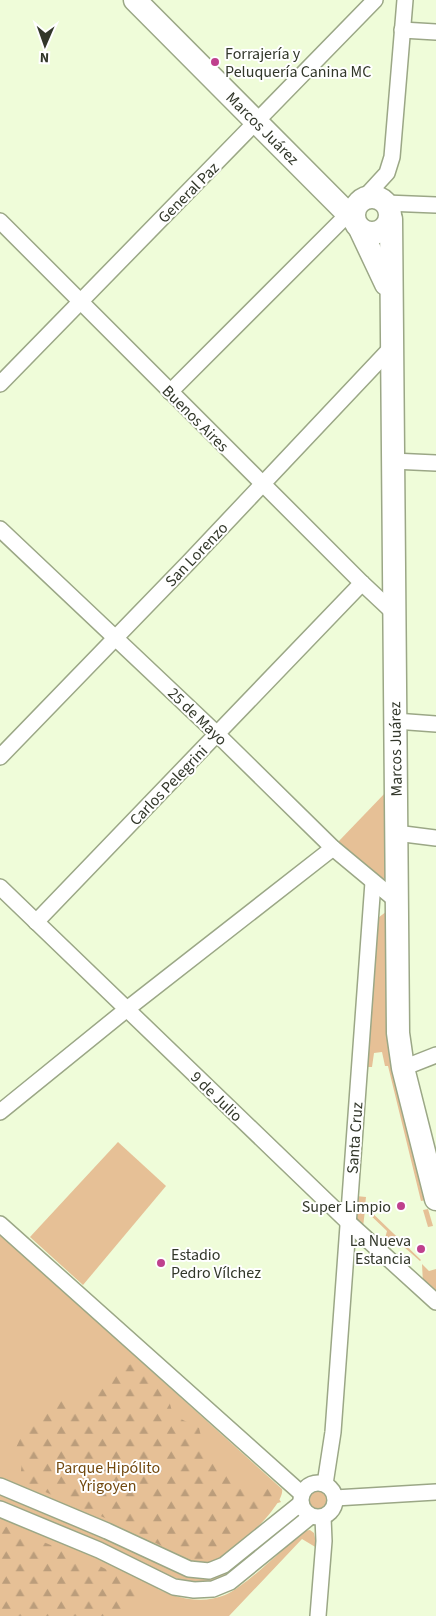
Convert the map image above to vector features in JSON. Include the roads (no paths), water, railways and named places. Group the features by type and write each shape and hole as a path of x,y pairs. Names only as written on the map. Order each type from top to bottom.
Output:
{"main road":[{"name":"Marcos Juárez","path":"135,0 256,122 366,213 390,294"},
{"name":"Marcos Juárez","path":"366,213 390,294 398,1033 403,1068 436,1199"}],"street":[{"name":"General Paz","path":"0,384 375,0"},
{"path":"170,392 366,213 387,173 392,157 405,0"},
{"path":"402,30 436,32"},
{"path":"366,213 436,204"},
{"name":"Buenos Aires","path":"0,221 362,584 394,613"},
{"name":"San Lorenzo","path":"0,757 390,349"},
{"path":"392,461 436,463"},
{"name":"25 de Mayo","path":"0,529 217,734 333,848 398,902"},
{"name":"Carlos Pelegrini","path":"36,922 362,584"},
{"path":"395,722 436,724"},
{"path":"396,833 436,838"},
{"path":"0,1112 127,1009 333,848"},
{"name":"Santa Cruz","path":"325,1484 334,1432 374,882"},
{"name":"9 de Julio","path":"0,887 348,1222 436,1302"},
{"path":"403,1068 436,1055"},
{"path":"0,1224 301,1498 304,1511 317,1516"},
{"path":"0,1486 107,1530 181,1566 199,1571 217,1569 224,1565 301,1498 311,1484 325,1484 332,1490 335,1498 334,1507 317,1516 230,1582 213,1589 194,1590 174,1587 99,1550 0,1509"},
{"path":"335,1498 436,1492"},
{"path":"317,1516 324,1541 318,1616"}],"place":[{"name":"Forrajería y Peluquería Canina MC","path":"215,62"},
{"name":"Super Limpio","path":"401,1206"},
{"name":"La Nueva Estancia","path":"421,1249"},
{"name":"Estadio Pedro Vílchez","path":"161,1263"}],"park label":[{"name":"Parque Hipólito Yrigoyen","path":"108,1476"}]}
